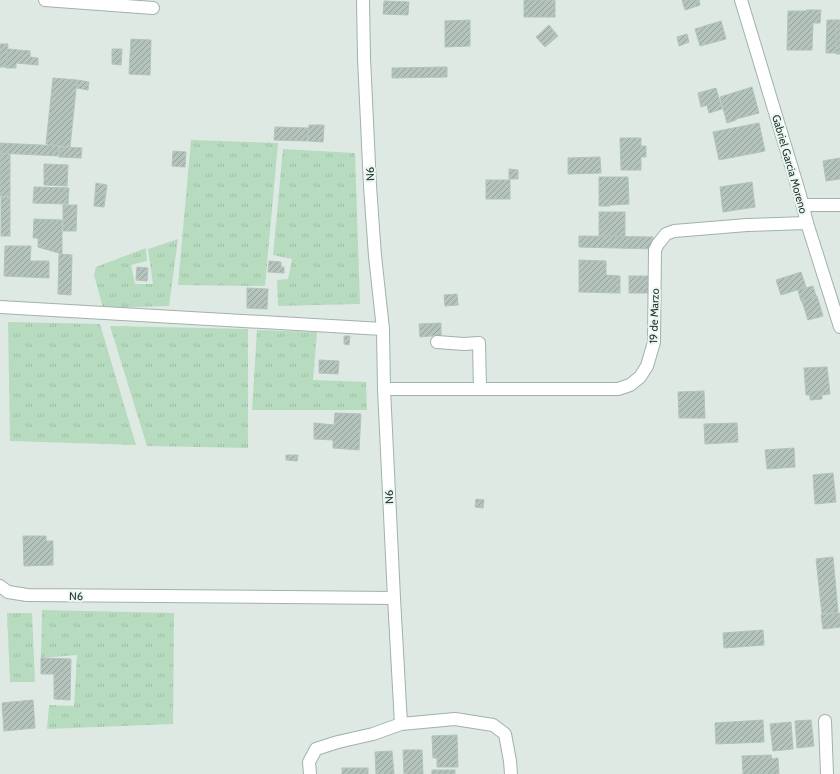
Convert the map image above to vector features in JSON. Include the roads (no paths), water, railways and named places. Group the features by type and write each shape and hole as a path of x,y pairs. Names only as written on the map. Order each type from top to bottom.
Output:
{"street":[{"path":"45,0 153,8"},
{"name":"N6","path":"0,586 8,592 27,595 394,598 384,389 383,329 375,256 370,186 363,0"},
{"name":"Gabriel Garcia Moreno","path":"741,0 803,205 807,223 840,327"},
{"path":"803,205 840,205"},
{"name":"19 de Marzo","path":"384,389 618,389 630,384 640,377 647,366 654,342 655,250 666,234 674,231 708,227 747,224 807,223"},
{"path":"0,307 383,329"},
{"path":"437,342 464,344 479,343 480,389"},
{"path":"394,598 401,724"},
{"path":"310,774 309,762 316,749 373,734 401,724 454,719 493,725 505,734 511,774"},
{"path":"825,722 827,774"}]}
